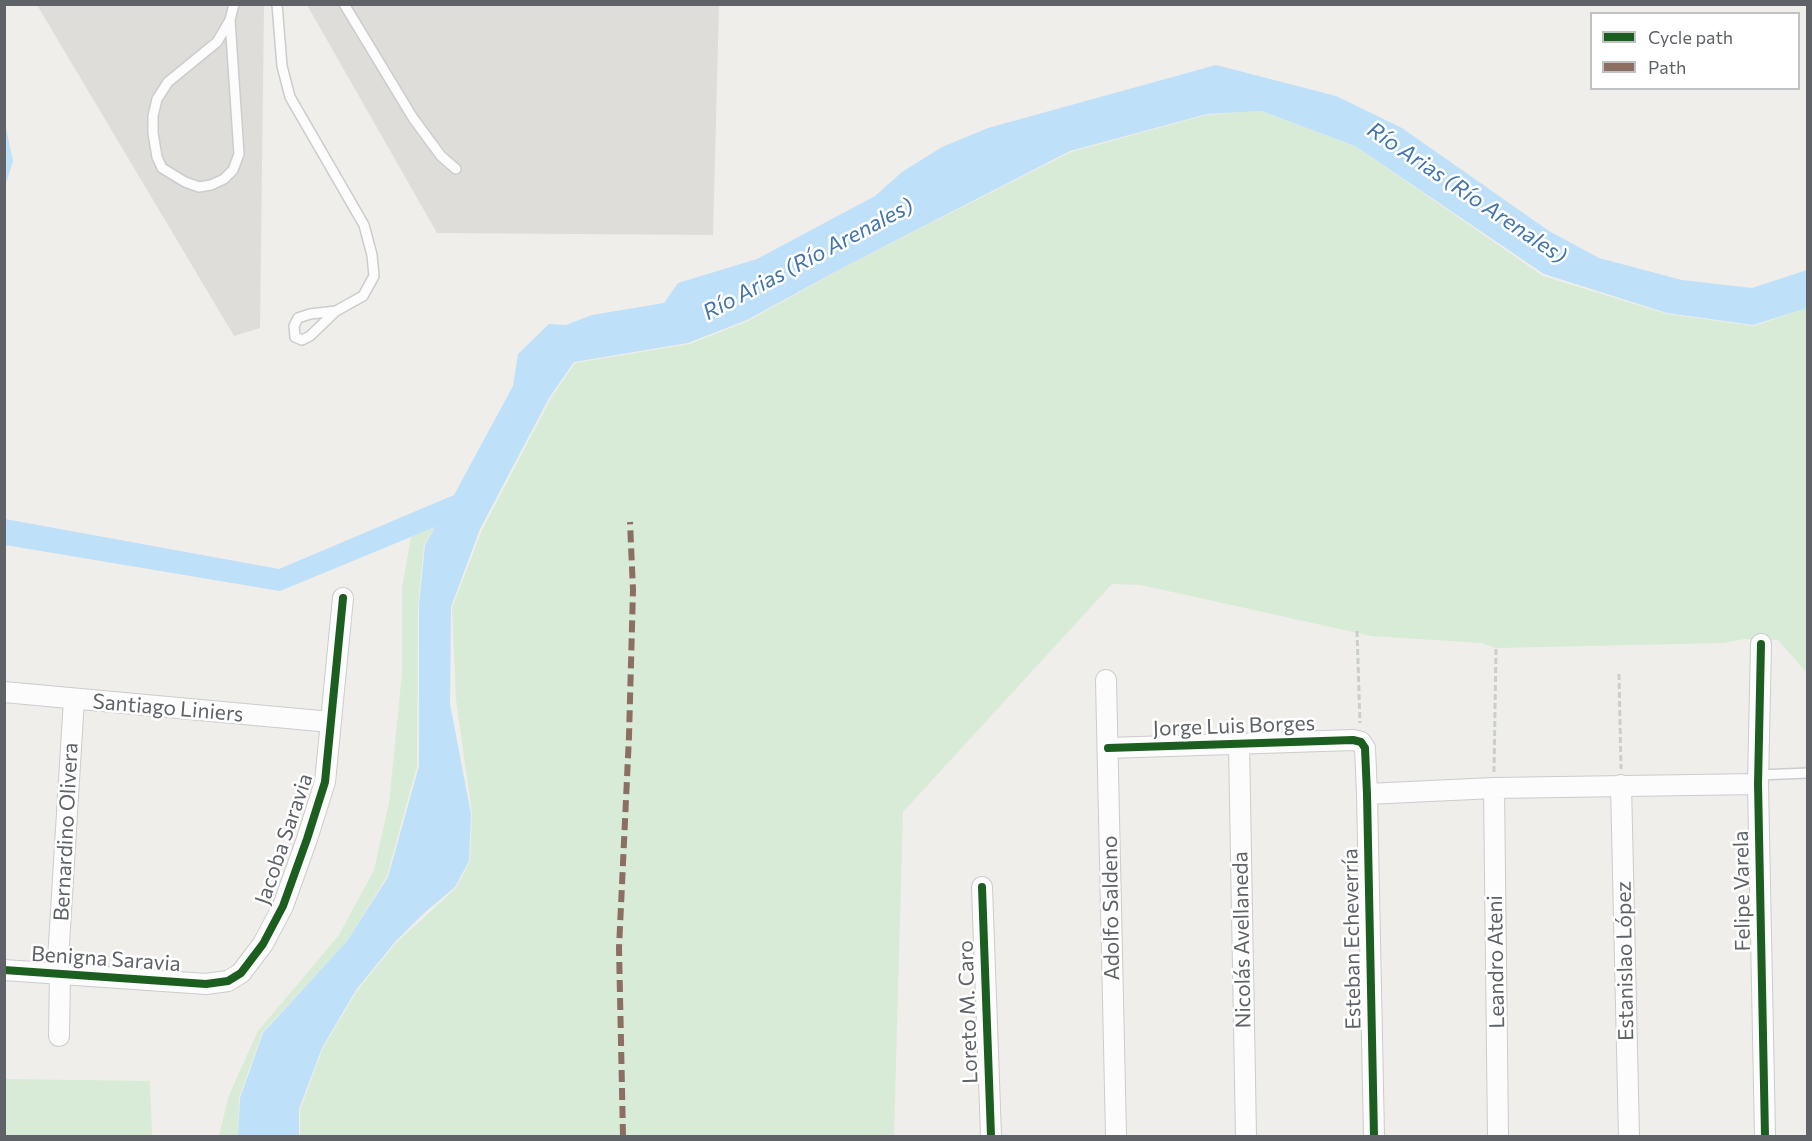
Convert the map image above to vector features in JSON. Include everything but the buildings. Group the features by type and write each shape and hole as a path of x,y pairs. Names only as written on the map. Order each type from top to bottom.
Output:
{"street":[{"name":"Jacoba Saravia","path":"206,984 228,981 241,973 263,944 283,906 307,840 325,782 343,598"},
{"name":"Felipe Varela","path":"1761,644 1758,779 1765,1137"},
{"name":"Adolfo Saldeno","path":"1107,680 1116,1137"},
{"name":"Santiago Liniers","path":"4,692 331,722"},
{"name":"Bernardino Olivera","path":"59,1036 60,974 58,960 74,699"},
{"name":"Jorge Luis Borges","path":"1108,748 1353,740 1361,742"},
{"name":"Esteban Echeverría","path":"1361,742 1365,748 1367,794 1374,1137"},
{"name":"Nicolás Avellaneda","path":"1239,743 1246,1137"},
{"path":"1367,794 1758,779"},
{"name":"Estanislao López","path":"1621,785 1629,1137"},
{"name":"Leandro Ateni","path":"1494,788 1498,1137"},
{"name":"Loreto M. Caro","path":"982,886 991,1137"},
{"name":"Benigna Saravia","path":"4,970 206,984"}],"lane":[{"path":"230,20 239,154 233,170 224,179 211,185 199,186 185,182 162,168 157,158 153,116 157,99 168,82 217,42 230,20 234,4"},
{"path":"277,4 282,66 290,97 364,225 372,255 374,276 363,296 336,311"},
{"path":"344,4 412,118 441,156 456,169"},
{"path":"1758,779 1808,773"}],"path":[{"path":"1357,631 1361,742"},
{"path":"1494,788 1496,648"},
{"path":"1619,674 1621,785"}],"shaded area":[{"path":"37,5 264,5 260,328 234,336"},
{"path":"307,5 719,5 713,235 437,233"}],"green space":[{"path":"1260,111 1355,146 1543,276 1667,314 1754,326 1807,308 1807,673 1778,640 1744,639 1724,643 1496,648 1482,643 1371,636 1141,585 1112,584 903,812 894,1136 300,1136 300,1110 323,1048 357,991 396,943 456,888 470,861 472,814 456,699 452,608 482,530 551,398 575,363 690,344 748,321 846,266 1071,152 1206,115"},
{"path":"435,527 424,545 418,605 417,766 387,876 347,941 262,1033 239,1098 238,1136 219,1136 229,1095 258,1031 339,935 374,870 389,803 402,673 402,588 411,537"},
{"path":"5,1079 150,1081 152,1136 5,1136"}],"water":[{"name":"Río Arias (Río Arenales)","path":"1216,65 1336,96 1402,128 1549,231 1599,258 1682,280 1752,288 1807,270 1807,308 1753,325 1667,313 1544,274 1355,146 1261,111 1207,114 1070,151 846,266 747,320 688,343 574,362 549,398 480,529 451,607 450,704 471,814 469,861 455,887 395,942 356,990 322,1048 299,1109 299,1136 238,1136 240,1098 263,1033 347,941 388,877 419,766 419,605 425,545 435,527 280,591 5,545 5,519 279,569 454,495 513,386 518,354 549,324 566,325 592,315 664,303 678,283 757,259 875,196 902,172 942,147 988,128"},
{"path":"5,123 13,161 4,186"}],"marked path":[{"path":"623,1136 619,948 633,590 630,522"}],"cycle path":[{"path":"4,970 206,984 228,981 241,973 263,944 283,906 325,782 343,598"},
{"path":"1761,644 1758,784 1765,1136"},
{"path":"1108,748 1353,740 1361,742 1365,748 1367,794 1374,1136"},
{"path":"982,887 991,1136"}]}
